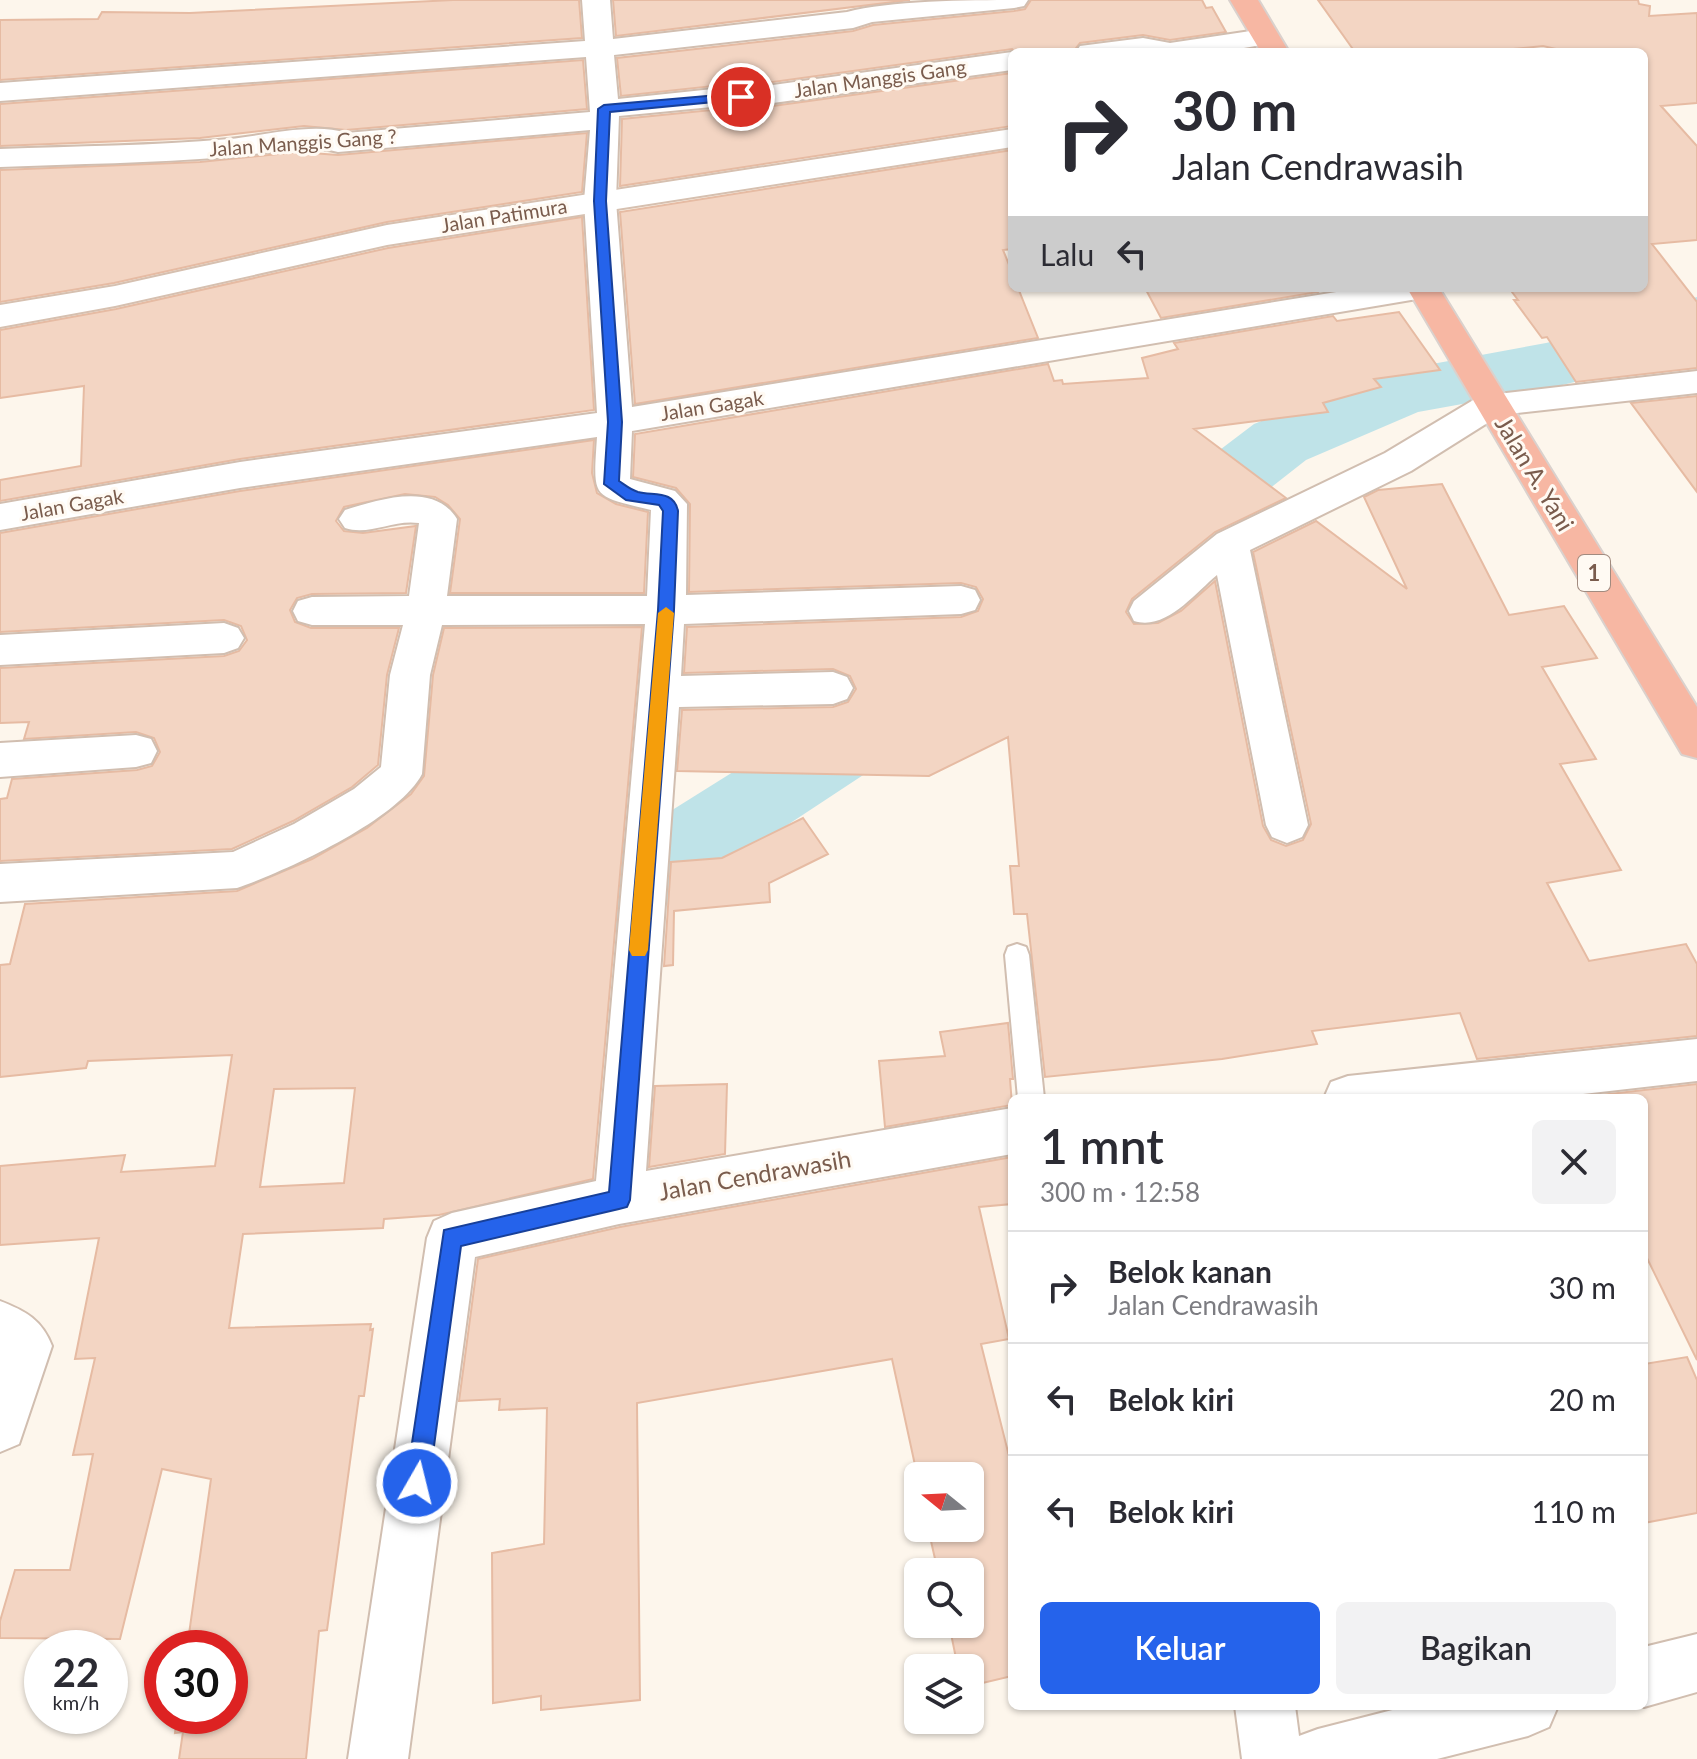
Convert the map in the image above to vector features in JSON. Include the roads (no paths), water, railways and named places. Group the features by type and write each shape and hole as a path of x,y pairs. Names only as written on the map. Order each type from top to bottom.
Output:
{"highway":[{"path":"1244,0 1269,44"},
{"name":"Jalan A. Yani","path":"1425,292 1697,742"}],"street":[{"path":"596,0 605,114 600,201 615,422 612,484 631,496 663,500 669,504 666,610 619,1200"},
{"path":"0,92 600,48 853,20 866,14 1014,0"},
{"path":"1212,48 1269,44"},
{"path":"1125,48 1154,48"},
{"name":"Jalan Manggis Gang","path":"605,114 1008,62"},
{"name":"Jalan Manggis Gang ?","path":"0,158 229,148 296,140 335,139 338,143 605,114"},
{"name":"Jalan Patimura","path":"0,316 115,296 387,235 1008,139"},
{"name":"Jalan Gagak","path":"0,517 240,475 615,422 1399,292"},
{"path":"1148,611 1230,544 1398,462 1490,401 1697,382"},
{"path":"0,883 237,870 285,850 369,801 401,774 410,675 426,611 438,519 432,512 419,509 358,519"},
{"path":"1230,544 1287,825"},
{"path":"312,611 666,610 961,600"},
{"path":"0,650 224,638"},
{"path":"659,692 833,688"},
{"path":"0,760 136,751"},
{"path":"1385,1094 1697,1060"},
{"name":"Jalan Cendrawasih","path":"378,1759 452,1238 619,1200 1008,1132"},
{"path":"0,1327 26,1346 0,1425"},
{"path":"1648,1676 1697,1663"},
{"path":"1266,1710 1272,1759"},
{"path":"1318,1759 1512,1710"}],"lane":[{"path":"1017,955 1031,1094"}],"waterway":[{"path":"1148,544 1280,442 1403,391 1546,366 1677,335 1697,319"},
{"path":"501,927 613,895 640,874 901,708"}]}
